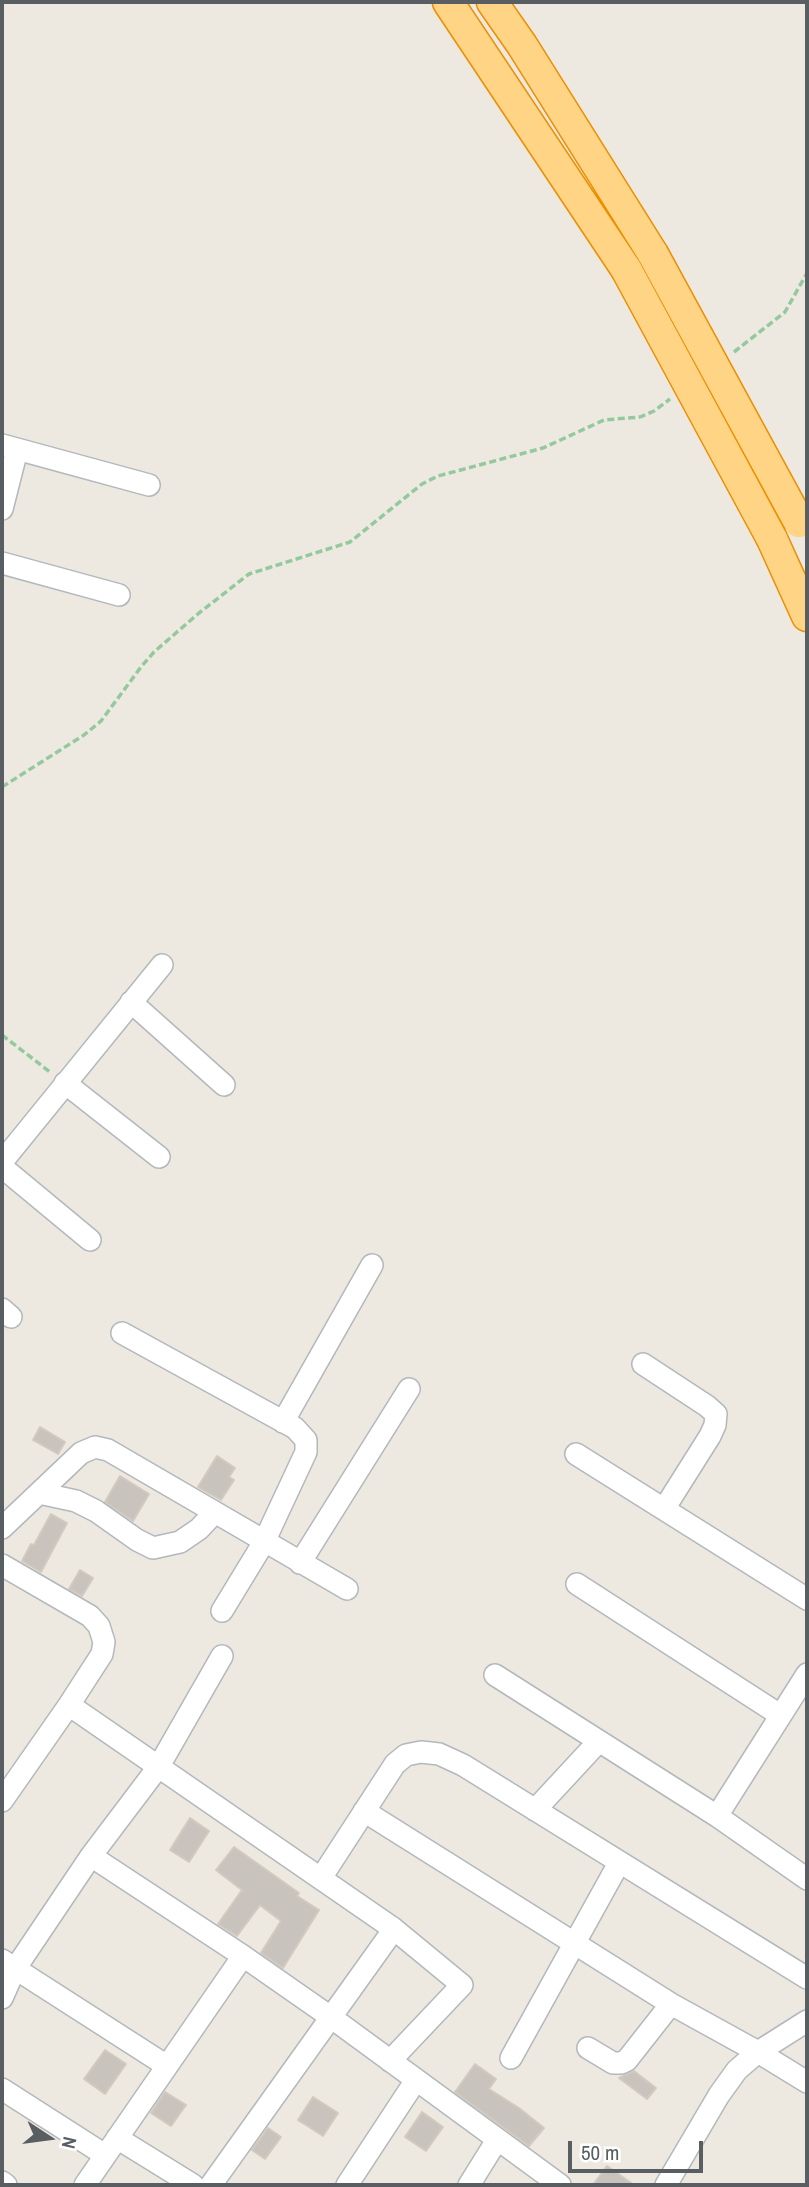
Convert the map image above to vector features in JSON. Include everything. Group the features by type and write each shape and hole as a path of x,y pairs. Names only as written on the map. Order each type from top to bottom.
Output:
{"highway":[{"path":"448,2 626,269 772,539 807,617"},
{"path":"492,2 522,45 653,254 803,530"}],"street":[{"path":"2,509 10,448 149,485"},
{"path":"2,564 118,595"},
{"path":"90,1240 2,1165 162,965"},
{"path":"131,1002 224,1085"},
{"path":"65,1083 159,1157"},
{"path":"283,1422 372,1265"},
{"path":"122,1333 283,1422 306,1440 306,1452 264,1542 222,1611"},
{"path":"643,1364 716,1414 710,1436 664,1509"},
{"path":"300,1563 410,1389"},
{"path":"2,1528 80,1453 95,1447 108,1450 347,1589"},
{"path":"576,1454 807,1599"},
{"path":"39,1493 76,1501 153,1548 180,1542 199,1529 214,1513"},
{"path":"2,1565 90,1616 99,1626 104,1642 102,1654 2,1801"},
{"path":"577,1584 780,1715"},
{"path":"2,1998 8,1964 159,1766 222,1656"},
{"path":"717,1816 807,1674"},
{"path":"495,1675 717,1816 807,1879"},
{"path":"69,1705 394,1929 462,1985 390,2061"},
{"path":"535,1811 599,1741"},
{"path":"321,1878 395,1764 406,1755 421,1752 439,1754 463,1765 807,1978"},
{"path":"364,1811 671,2004 807,2082"},
{"path":"91,1856 332,2018 560,2185"},
{"path":"511,2058 619,1863"},
{"path":"211,2185 394,1929"},
{"path":"85,2185 243,1956"},
{"path":"8,1964 167,2066"},
{"path":"588,2048 613,2063 627,2060 671,2004"},
{"path":"666,2185 719,2095 737,2070 758,2052 807,2021"},
{"path":"347,2185 415,2080"},
{"path":"2,2089 111,2147 193,2185"},
{"path":"469,2185 497,2140"}],"path":[{"path":"727,357 785,312 807,273"},
{"path":"2,787 102,721 154,652 249,574 350,541 422,484 438,476 526,454 604,420 640,416 654,411 672,398"},
{"path":"2,1035 65,1083"}],"building":[{"path":"40,1427 65,1442 58,1454 33,1440"},
{"path":"217,1456 235,1468 229,1477 234,1480 221,1500 198,1487"},
{"path":"120,1476 149,1494 133,1521 105,1502"},
{"path":"51,1514 67,1523 41,1572 22,1561"},
{"path":"80,1570 93,1578 82,1596 69,1589"},
{"path":"190,1818 209,1831 189,1862 170,1850"},
{"path":"234,1847 319,1910 283,1968 261,1953 281,1921 260,1905 237,1936 218,1924 242,1890 216,1870"},
{"path":"105,2050 126,2064 105,2094 84,2079"},
{"path":"475,2064 496,2079 489,2089 544,2128 529,2146 455,2092"},
{"path":"634,2071 656,2088 647,2099 619,2078"},
{"path":"165,2092 186,2105 171,2126 151,2113"},
{"path":"313,2097 338,2113 323,2136 298,2120"},
{"path":"422,2112 443,2127 426,2151 405,2137"},
{"path":"268,2128 281,2137 265,2159 252,2150"},
{"path":"607,2166 634,2185 593,2185"}]}
